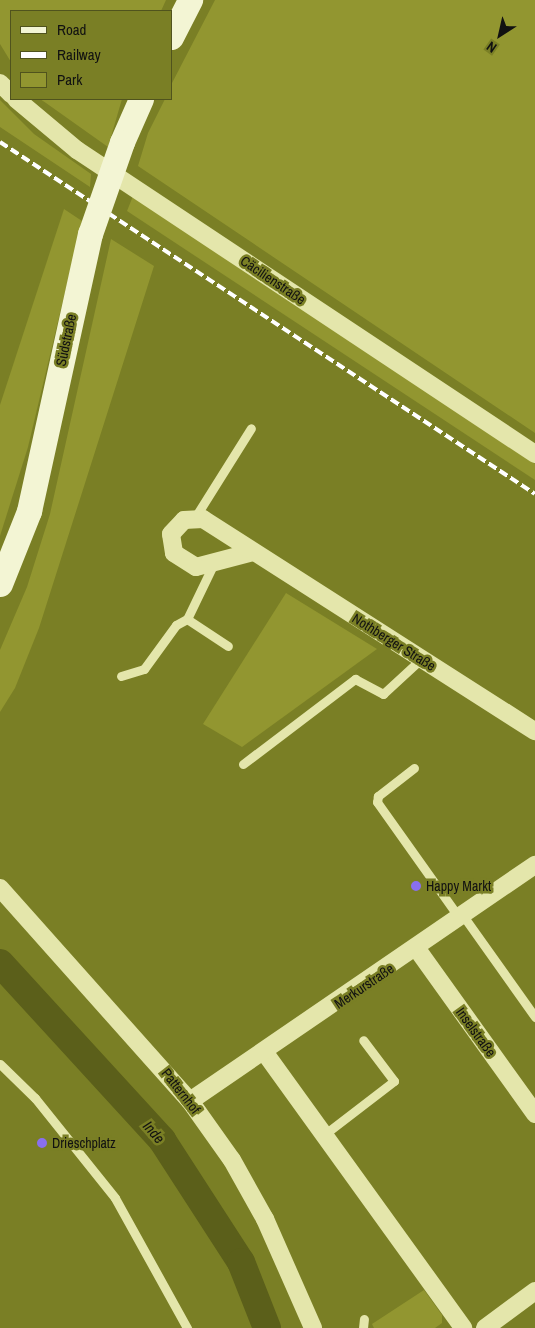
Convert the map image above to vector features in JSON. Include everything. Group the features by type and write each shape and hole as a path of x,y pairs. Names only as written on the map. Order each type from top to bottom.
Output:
{"main road":[{"path":"172,35 190,0"},
{"name":"Südstraße","path":"0,584 29,511 90,234 122,142 141,100"}],"street":[{"path":"0,83 10,93"},
{"name":"Cäcilienstraße","path":"17,100 77,150 535,454"},
{"name":"Nothberger Straße","path":"194,519 203,518 535,732"},
{"path":"194,519 184,520 171,534 174,553 196,567 253,552"},
{"name":"Merkurstraße","path":"190,1101 265,1053 417,950 535,866"},
{"name":"Patternhof","path":"0,888 190,1101 232,1160 265,1219 313,1328"},
{"name":"Inselstraße","path":"417,950 535,1114"},
{"path":"265,1053 463,1328"},
{"path":"485,1328 535,1291"}],"lane":[{"path":"194,519 251,428"},
{"path":"121,676 144,669 176,625 187,619 214,563"},
{"path":"187,619 228,646"},
{"path":"243,764 355,680 384,694 421,659"},
{"path":"414,768 378,796 377,802 462,918 531,1003 535,1017"},
{"path":"324,1134 394,1081 363,1040"},
{"path":"0,1064 34,1098 115,1198 186,1328"}],"green space":[{"path":"0,0 166,0 161,10 10,10 10,60 0,44"},
{"path":"215,0 535,0 535,433 138,166 148,133 164,100 172,100 172,83"},
{"path":"0,100 34,134 91,174 90,187 0,127"},
{"path":"42,100 122,100 108,147"},
{"path":"133,196 535,464 535,480 127,211"},
{"path":"64,209 82,221 28,447 0,536 0,405"},
{"path":"111,239 154,266 39,628 15,688 0,712 0,650 27,587 50,514"},
{"path":"286,593 377,649 242,747 203,724"},
{"path":"424,1290 442,1315 442,1323 435,1328 374,1328 372,1324"}],"waterway":[{"name":"Inde","path":"0,963 162,1140 241,1262 267,1328"}],"railway":[{"path":"0,142 535,494"}],"place":[{"name":"Happy Markt","path":"416,886"},
{"name":"Drieschplatz","path":"42,1143"}]}
